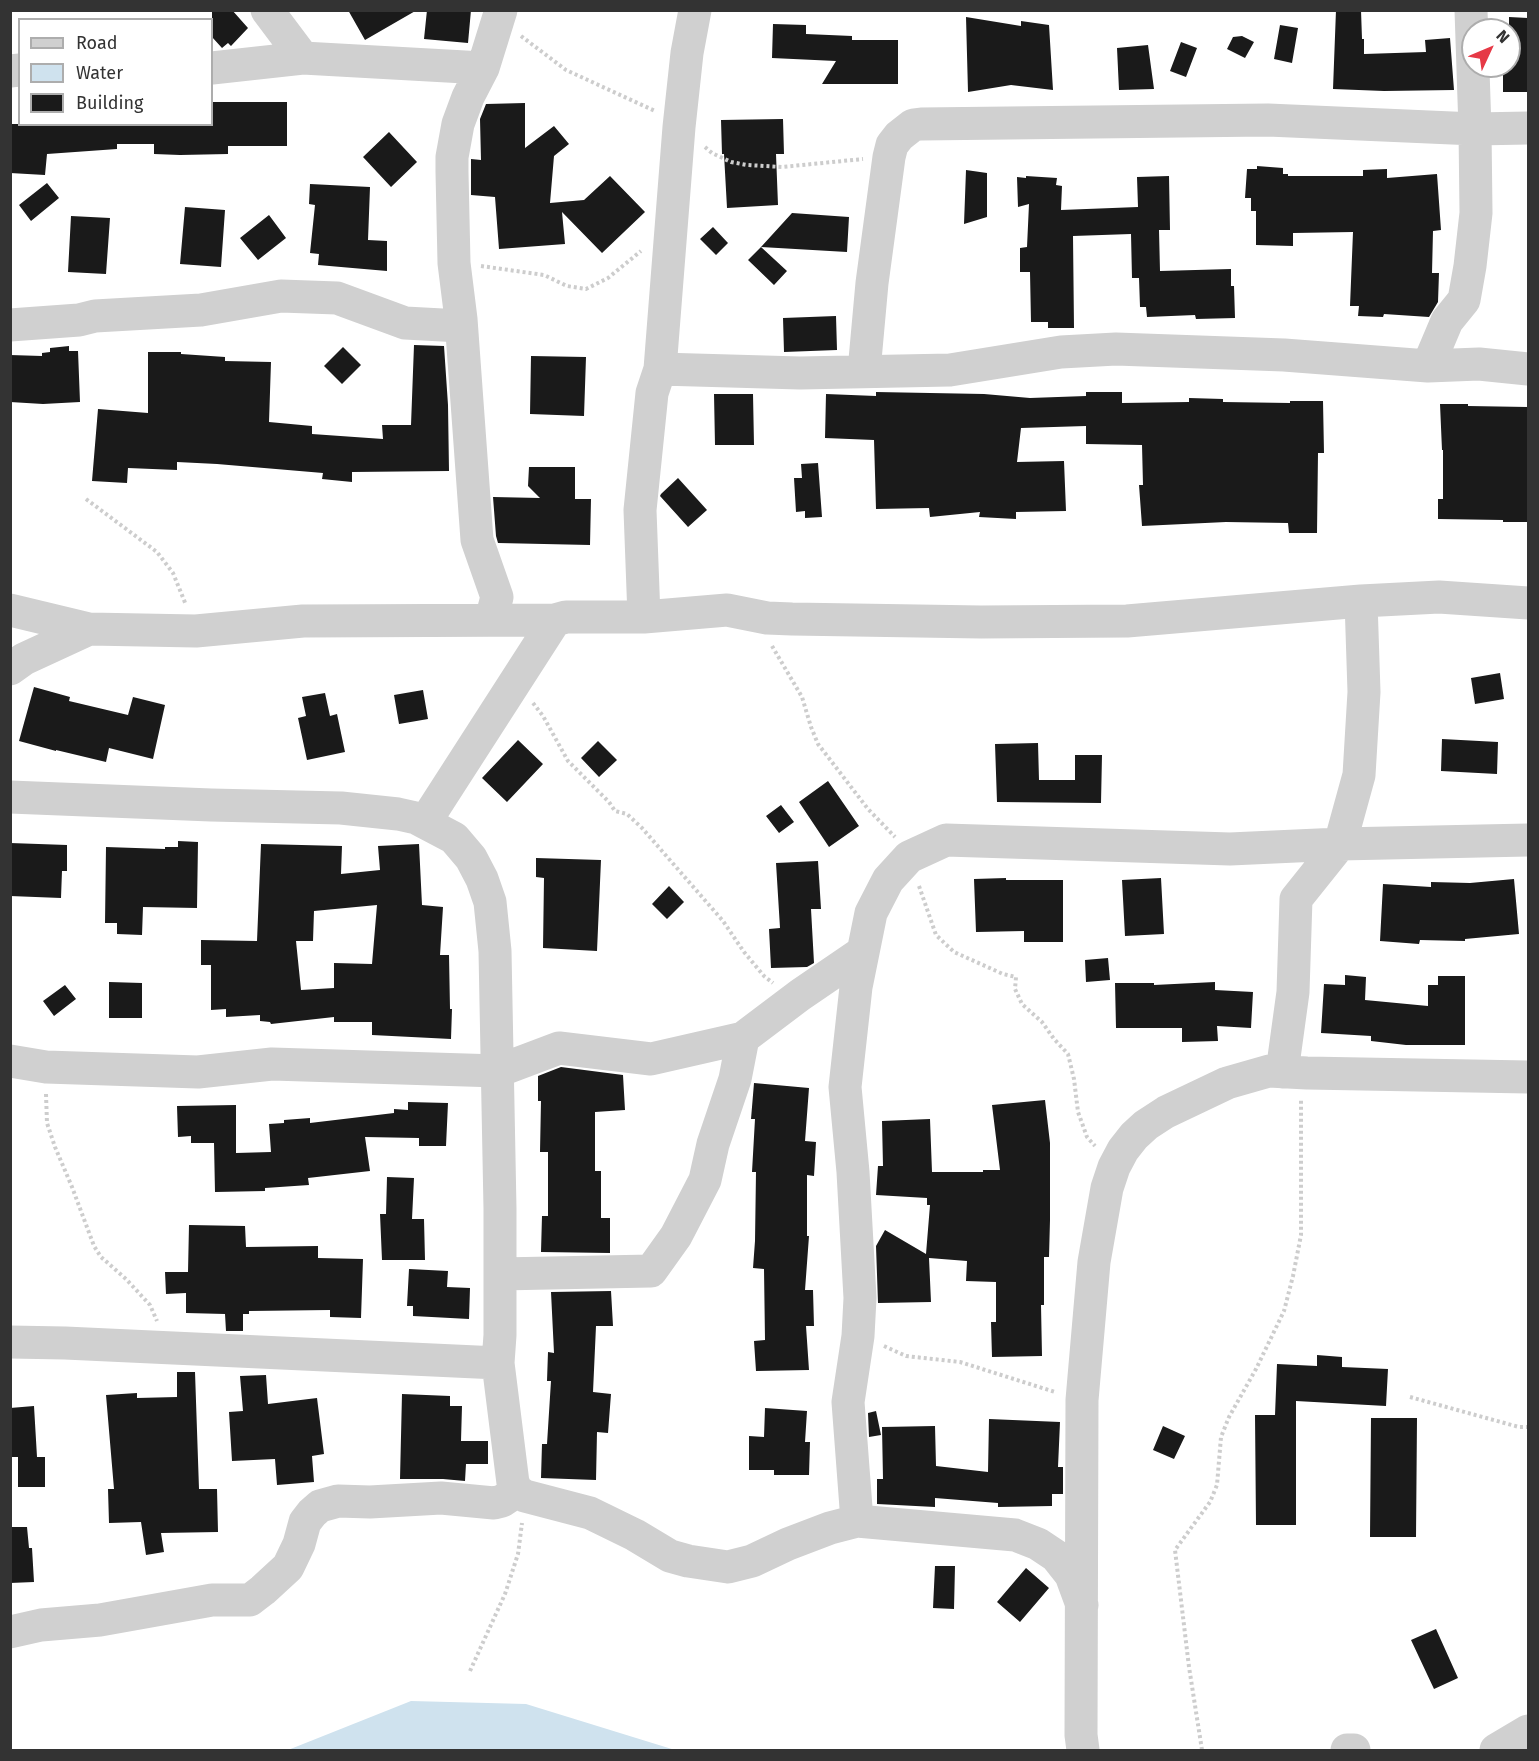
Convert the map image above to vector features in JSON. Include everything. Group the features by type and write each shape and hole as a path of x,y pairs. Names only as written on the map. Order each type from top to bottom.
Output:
{"street":[{"path":"267,10 303,58"},
{"path":"644,617 640,510 652,393 660,369 679,127 687,53 695,10"},
{"path":"1428,366 1447,321 1464,300 1476,213 1476,129 1471,10"},
{"path":"491,620 497,597 477,540 454,262 452,158 458,124 468,97 483,68 500,15"},
{"path":"213,68 303,58 483,68"},
{"path":"864,372 872,283 889,157 892,145 913,125 1268,120 1476,129 1528,128"},
{"path":"10,325 79,320 95,316 201,310 281,296 337,298 405,324 461,326"},
{"path":"660,369 800,373 950,370 1061,352 1116,349 1284,355 1428,366 1479,364 1528,369"},
{"path":"10,610 89,629 196,631 303,621 555,620 566,617 644,617 727,610 757,616 792,619 957,622 1127,621 1361,601 1439,597 1528,603"},
{"path":"1292,1072 1296,899 1340,844 1359,775 1364,692 1361,601"},
{"path":"424,822 555,620"},
{"path":"10,669 24,659 89,629"},
{"path":"10,797 342,808 398,814 416,818 454,838 471,858 490,902 495,951 500,1274 498,1363 513,1484 521,1494"},
{"path":"857,1521 848,1402 858,1336 860,1298 853,1172 844,1087 855,997 871,913 888,880 909,857 946,840 1230,849 1528,840"},
{"path":"10,1061 46,1066 198,1072 272,1064 498,1071 559,1048 651,1059 743,1038 863,952"},
{"path":"500,1274 651,1271 676,1236 705,1180 713,1144 735,1079 743,1038"},
{"path":"1083,1750 1081,1735 1082,1400 1094,1262 1107,1188 1123,1150 1146,1125 1166,1112 1227,1083 1269,1071 1528,1077"},
{"path":"10,1342 498,1363"},
{"path":"10,1632 41,1625 99,1620 212,1600 250,1600 288,1567 299,1544 305,1522 320,1506 329,1503 441,1498 494,1503 521,1494 590,1513 670,1556 728,1567 752,1561 830,1528 857,1521 1015,1535 1038,1544 1056,1556 1071,1575 1082,1605"},
{"path":"1496,1750 1528,1731"}],"path":[{"path":"500,15 566,70 662,115 692,134 712,153 731,162 782,167 889,157"},
{"path":"454,262 544,275 567,286 586,288 608,278 671,226"},
{"path":"86,499 158,552 173,573 196,631"},
{"path":"757,616 802,697 818,744 868,809 894,835 909,857 936,935 954,952 1003,974 1016,977 1015,989 1022,1004 1042,1022 1068,1054 1078,1112 1087,1137 1114,1167"},
{"path":"519,673 529,697 543,716 568,761 615,811 627,814 642,828 723,921 764,976 777,987 800,995"},
{"path":"46,1066 48,1123 54,1147 72,1187 88,1232 101,1257 150,1305 155,1314 162,1348"},
{"path":"1202,1750 1175,1550 1210,1502 1217,1485 1221,1437 1284,1311 1293,1276 1301,1235 1292,1072"},
{"path":"858,1336 906,1356 960,1362 1082,1400"},
{"path":"1410,1397 1519,1427 1528,1427"},
{"path":"470,1671 505,1594 518,1554 521,1494"}],"water":[{"path":"411,1701 526,1704 675,1750 288,1750"}],"building":[{"path":"212,10 232,10 248,28 231,46 228,43 222,48 213,38"},
{"path":"348,10 417,10 365,40"},
{"path":"427,10 471,10 468,43 424,39"},
{"path":"1336,10 1361,10 1364,54 1426,52 1425,40 1450,38 1454,90 1333,89"},
{"path":"966,17 1021,26 1021,21 1049,25 1053,90 1011,85 968,92"},
{"path":"1509,17 1528,18 1528,92 1503,92 1503,78 1521,78 1521,18"},
{"path":"773,24 806,25 806,34 852,36 852,40 898,40 898,84 822,84 836,61 772,58"},
{"path":"1280,25 1298,28 1292,63 1274,59"},
{"path":"1242,36 1254,42 1245,58 1227,49 1233,37"},
{"path":"1181,42 1197,48 1186,77 1170,71"},
{"path":"1148,45 1154,89 1119,90 1117,48"},
{"path":"213,102 287,102 287,146 228,146 228,154 180,155 154,154 154,144 117,144 117,149 47,154 45,175 10,173 12,124 18,124 18,126 213,126"},
{"path":"525,103 525,148 554,126 569,144 554,156 550,203 584,200 610,176 645,212 602,253 562,212 565,244 499,249 495,197 471,195 471,159 481,160 480,119 486,104"},
{"path":"783,119 784,154 776,154 778,205 727,208 721,120"},
{"path":"389,132 417,162 391,187 363,157"},
{"path":"1257,166 1283,168 1283,174 1288,174 1288,176 1363,176 1363,170 1387,169 1387,178 1437,174 1441,230 1433,231 1432,273 1439,273 1438,302 1429,317 1384,314 1383,317 1358,316 1359,306 1350,306 1353,232 1293,233 1293,246 1256,245 1256,211 1251,211 1251,198 1245,198 1247,169 1257,169"},
{"path":"966,170 987,173 987,217 964,224"},
{"path":"1026,176 1057,178 1056,185 1062,186 1061,210 1138,207 1137,177 1169,176 1170,230 1159,230 1160,271 1231,269 1235,318 1196,319 1195,315 1147,317 1146,307 1140,307 1139,278 1132,278 1131,234 1073,236 1074,328 1048,328 1048,322 1031,322 1030,272 1020,272 1020,248 1027,247 1029,204 1018,207 1017,177 1026,178"},
{"path":"47,183 59,198 31,221 19,205"},
{"path":"310,184 370,187 368,240 387,241 387,271 318,265 319,254 310,253 315,205 309,204"},
{"path":"185,207 225,210 221,267 180,264"},
{"path":"792,213 849,217 847,252 761,247"},
{"path":"269,215 286,238 258,260 240,238"},
{"path":"71,216 110,218 106,274 68,272"},
{"path":"713,227 728,243 716,255 700,239"},
{"path":"761,247 787,271 774,285 748,260"},
{"path":"836,316 837,350 784,352 783,318"},
{"path":"414,345 444,346 449,471 352,472 352,482 322,479 323,473 177,462 177,470 128,468 127,483 92,481 98,409 148,413 148,352 181,352 181,354 225,357 225,361 271,362 269,422 312,426 312,434 383,439 382,425 411,425"},
{"path":"69,346 69,351 78,351 80,402 43,404 10,402 10,355 42,356 42,353 50,352 50,348"},
{"path":"343,347 361,365 342,384 324,366"},
{"path":"531,356 586,357 584,416 530,414"},
{"path":"876,392 984,394 1030,398 1086,396 1086,392 1122,392 1122,403 1189,402 1189,398 1223,399 1223,402 1323,401 1324,453 1318,453 1317,533 1289,533 1288,523 1226,522 1142,526 1139,485 1143,485 1142,445 1086,444 1086,426 1021,428 1017,462 1064,461 1066,511 1016,512 1016,519 979,517 980,512 930,517 929,508 876,509 874,440 825,438 826,394 876,396"},
{"path":"714,394 753,394 754,445 715,445"},
{"path":"1440,404 1528,407 1528,522 1438,519 1438,499 1443,499"},
{"path":"818,463 822,517 805,518 805,511 796,512 794,478 802,478 801,464"},
{"path":"529,467 575,467 575,499 591,499 590,545 498,543 493,497 540,498 528,486"},
{"path":"678,478 707,510 688,527 660,496"},
{"path":"1500,673 1504,699 1475,704 1471,678"},
{"path":"34,687 70,697 69,701 128,715 133,697 165,705 153,759 109,748 106,762 19,741"},
{"path":"423,690 428,719 399,724 394,695"},
{"path":"325,693 330,716 337,714 345,752 307,760 298,718 306,716 302,697"},
{"path":"1442,739 1498,742 1497,774 1441,771"},
{"path":"518,740 543,764 507,802 482,778"},
{"path":"598,741 617,760 599,777 581,758"},
{"path":"1038,743 1039,780 1075,780 1075,755 1102,755 1101,803 997,802 995,744"},
{"path":"828,781 859,826 829,847 799,802"},
{"path":"781,805 794,822 779,833 766,816"},
{"path":"178,841 198,842 197,908 143,907 142,935 117,934 117,923 105,923 106,847 165,849 165,847 178,847"},
{"path":"10,843 67,845 67,871 62,871 61,898 10,896"},
{"path":"261,844 342,846 341,874 380,870 378,846 419,844 422,905 443,907 440,955 449,955 451,1039 372,1035 372,1022 334,1022 334,1017 271,1024 260,1021 260,1015 226,1017 226,1009 211,1010 211,965 201,965 201,940 257,941","holes":["377,905 372,964 334,963 334,988 301,990 296,941 313,941 314,911"]},
{"path":"536,858 601,860 597,951 543,948 544,878 536,877"},
{"path":"818,861 821,909 811,909 814,963 807,967 771,968 769,929 780,928 776,863"},
{"path":"1006,878 1006,880 1063,880 1063,942 1024,942 1024,931 976,932 974,879"},
{"path":"1161,878 1164,934 1125,936 1122,880"},
{"path":"1514,879 1519,934 1465,939 1465,941 1420,940 1419,944 1380,941 1383,884 1431,887 1431,882 1470,883"},
{"path":"669,886 684,902 667,919 652,904"},
{"path":"1108,958 1110,980 1086,982 1085,960"},
{"path":"1345,975 1366,977 1365,1000 1428,1006 1428,985 1438,985 1438,976 1465,976 1465,1045 1406,1045 1371,1041 1371,1036 1321,1033 1324,984 1345,985"},
{"path":"109,982 142,983 142,1018 109,1018"},
{"path":"1215,982 1215,990 1253,992 1251,1028 1217,1026 1218,1041 1182,1042 1182,1028 1116,1028 1115,983 1154,983 1154,985"},
{"path":"65,985 76,999 54,1016 43,1001"},
{"path":"561,1067 623,1075 625,1110 595,1112 595,1171 601,1171 601,1218 610,1218 610,1253 541,1252 542,1216 548,1216 548,1152 540,1152 541,1101 538,1101 538,1076"},
{"path":"754,1083 809,1088 805,1141 816,1142 814,1176 807,1175 807,1236 809,1236 805,1290 813,1290 814,1326 806,1326 809,1370 756,1371 754,1341 765,1340 764,1269 753,1268 756,1172 752,1172 755,1119 751,1119"},
{"path":"1045,1100 1050,1143 1050,1220 1049,1257 1044,1257 1044,1305 1041,1305 1042,1356 992,1357 991,1322 996,1322 996,1282 966,1281 967,1261 929,1258 931,1302 878,1303 876,1246 885,1230 926,1254 930,1205 927,1205 927,1198 876,1195 878,1166 883,1166 882,1121 930,1119 932,1172 1000,1170 992,1105"},
{"path":"408,1102 448,1103 446,1146 419,1146 419,1138 365,1137 370,1171 308,1178 309,1185 265,1188 265,1191 215,1192 214,1143 191,1143 191,1136 178,1137 177,1106 236,1105 236,1153 271,1152 269,1124 284,1123 284,1120 310,1118 310,1123 394,1113 394,1109 408,1110"},
{"path":"387,1177 414,1178 412,1219 424,1219 425,1260 382,1260 380,1214 386,1214"},
{"path":"189,1225 245,1226 246,1247 318,1246 318,1258 363,1259 361,1318 330,1317 330,1310 249,1311 249,1314 243,1314 243,1331 226,1331 225,1314 186,1313 186,1293 166,1294 165,1272 188,1272"},
{"path":"409,1269 448,1271 447,1287 470,1288 469,1319 413,1316 413,1306 407,1306"},
{"path":"611,1291 613,1326 596,1326 593,1392 611,1394 608,1433 597,1432 596,1480 541,1478 542,1444 547,1444 551,1381 547,1381 548,1352 554,1353 551,1292"},
{"path":"1317,1355 1342,1357 1342,1367 1388,1369 1386,1406 1296,1401 1296,1525 1256,1525 1255,1415 1275,1415 1277,1364 1317,1366"},
{"path":"177,1372 195,1372 199,1489 217,1489 218,1532 161,1533 164,1552 146,1555 141,1522 109,1523 108,1489 114,1489 106,1395 137,1393 137,1398 177,1397"},
{"path":"266,1375 268,1404 317,1398 324,1454 312,1456 314,1482 277,1485 275,1459 232,1461 229,1412 243,1411 240,1376"},
{"path":"402,1394 450,1396 450,1406 462,1406 461,1441 488,1441 488,1464 466,1464 465,1481 400,1479"},
{"path":"34,1406 37,1457 45,1457 45,1487 18,1487 18,1457 10,1457 10,1408"},
{"path":"765,1408 807,1411 805,1442 810,1442 809,1475 774,1475 774,1470 749,1470 749,1436 764,1437"},
{"path":"876,1411 881,1435 869,1437 868,1413"},
{"path":"1371,1418 1417,1418 1416,1537 1370,1537"},
{"path":"989,1419 1060,1422 1058,1467 1063,1467 1063,1494 1052,1494 1052,1506 998,1507 998,1503 935,1498 935,1507 877,1504 877,1479 883,1479 882,1427 935,1426 936,1466 988,1472"},
{"path":"1163,1426 1185,1436 1174,1459 1153,1450"},
{"path":"10,1527 27,1527 29,1548 32,1548 34,1582 10,1583"},
{"path":"935,1566 955,1566 954,1609 933,1608"},
{"path":"1026,1568 1049,1588 1020,1622 997,1602"},
{"path":"1436,1629 1458,1678 1434,1689 1411,1640"}]}
